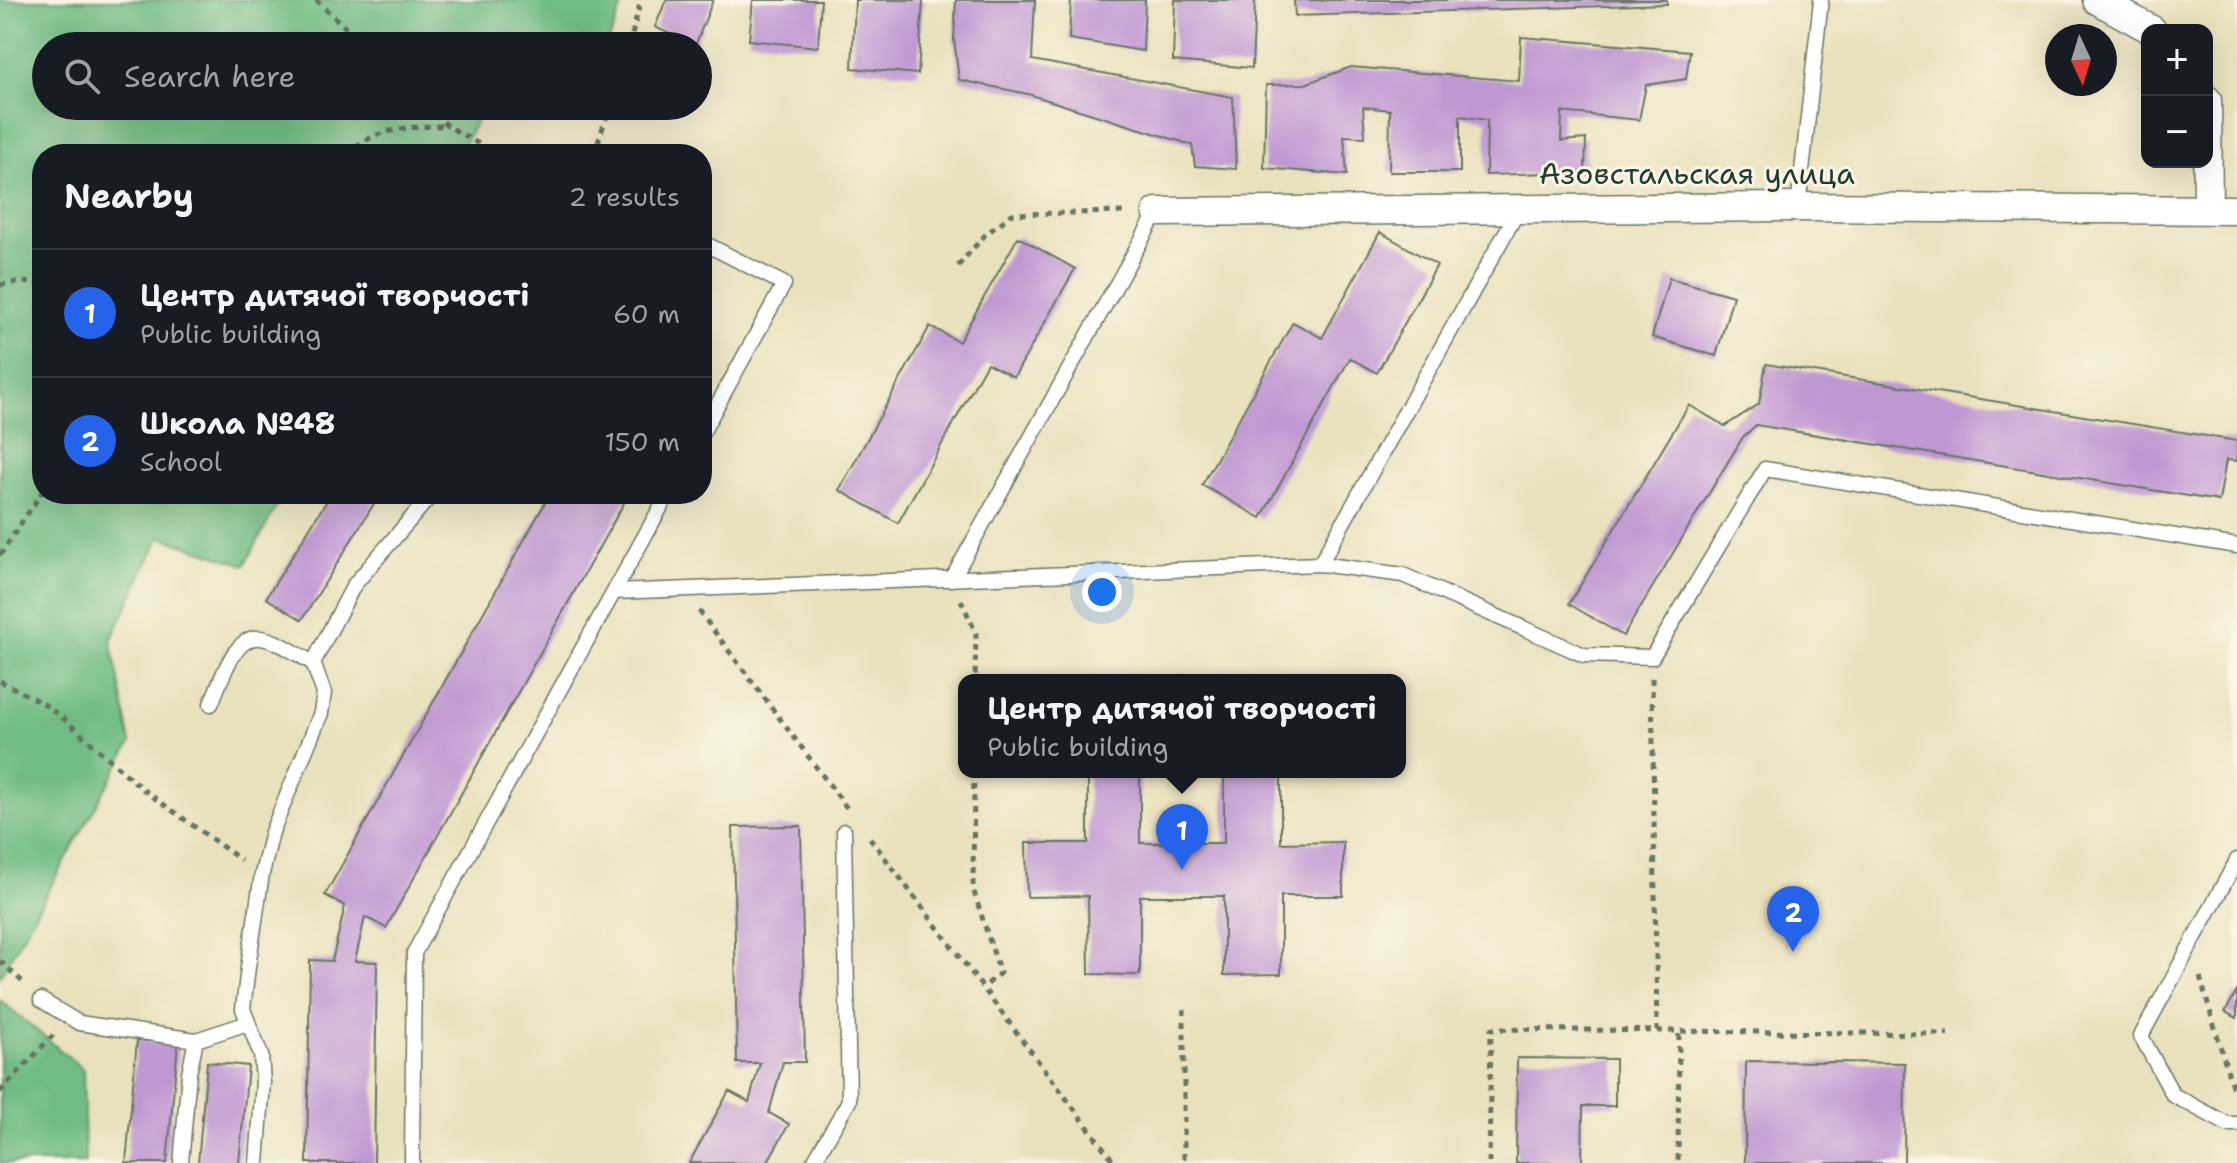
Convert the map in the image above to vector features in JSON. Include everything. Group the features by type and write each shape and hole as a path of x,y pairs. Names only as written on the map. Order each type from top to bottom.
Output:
{"street":[{"path":"2097,0 2141,24"},
{"path":"2208,168 2208,209"},
{"name":"Азовстальская улица","path":"1157,212 1798,207 2237,210"}],"lane":[{"path":"1798,207 1821,0"},
{"path":"1320,564 1519,208"},
{"path":"952,579 1157,212"},
{"path":"712,247 784,284 712,415"},
{"path":"614,592 1320,564 1403,575 1584,655 1652,657 1765,469 2237,546 2237,536"},
{"path":"313,663 354,585 423,504"},
{"path":"412,1163 414,953 662,504"},
{"path":"211,704 238,646 249,638 263,638 313,663 324,693 321,713 272,832 262,874 243,1009 261,1055 263,1082 257,1163"},
{"path":"813,1163 849,1101 844,831"},
{"path":"2237,860 2141,1036 2173,1095 2227,1124 2237,1124"},
{"path":"41,1000 79,1023 196,1040 248,1023"},
{"path":"181,1163 189,1073 196,1040"}],"path":[{"path":"316,0 350,32"},
{"path":"633,32 641,0"},
{"path":"441,120 479,144"},
{"path":"597,144 605,120"},
{"path":"362,144 380,133 413,126 448,126"},
{"path":"958,266 985,235 1012,214 1157,212"},
{"path":"0,285 32,283"},
{"path":"0,555 34,504"},
{"path":"952,579 976,633 975,674"},
{"path":"683,590 853,816"},
{"path":"1652,657 1657,1031"},
{"path":"0,681 44,704 145,791 262,874"},
{"path":"974,778 973,889 1000,973 983,988"},
{"path":"862,828 1115,1163"},
{"path":"2191,945 2232,1086 2237,1088"},
{"path":"0,961 41,1000"},
{"path":"1184,1009 1184,1163"},
{"path":"0,1092 69,1017"},
{"path":"1489,1163 1491,1029 1948,1034"},
{"path":"1678,1160 1679,1031"}],"green space":[{"path":"0,0 624,0 612,32 32,32 32,120 477,120 464,144 32,144 32,504 278,504 245,565 160,537 111,640 131,743 0,977"},
{"path":"0,1000 83,1069 85,1163 0,1163"}],"building":[{"path":"666,0 713,0 700,32 666,32 655,27"},
{"path":"753,0 821,0 818,47 749,40"},
{"path":"855,0 923,0 918,74 852,68"},
{"path":"956,0 1035,0 1032,60 1233,97 1236,169 1195,166 1192,145 1028,94 959,80 954,39"},
{"path":"1071,0 1145,0 1143,51 1069,39"},
{"path":"1175,0 1255,0 1252,68 1173,61"},
{"path":"1294,0 1667,0 1667,4 1295,16"},
{"path":"1521,37 1690,51 1686,79 1646,85 1639,120 1562,112 1561,141 1586,139 1585,172 1486,175 1487,120 1460,116 1460,172 1389,172 1390,110 1363,107 1365,137 1344,136 1347,175 1264,168 1266,85 1305,84 1351,67 1519,81"},
{"path":"1380,232 1437,265 1377,373 1350,358 1261,518 1202,485 1293,322 1322,338"},
{"path":"1018,237 1075,269 1014,377 987,363 898,523 839,490 930,326 959,342"},
{"path":"1669,278 1733,296 1716,356 1652,337"},
{"path":"1766,364 2237,441 2237,461 2226,460 2219,501 1756,425 1743,437 1623,636 1569,604 1689,405 1725,426 1759,404"},
{"path":"325,504 374,504 302,620 266,598"},
{"path":"544,504 623,504 386,928 365,917 355,961 377,962 374,1163 307,1163 310,960 332,961 345,906 325,895"},
{"path":"1088,778 1140,778 1140,843 1224,843 1224,778 1281,778 1281,843 1343,842 1343,896 1281,896 1281,974 1224,975 1224,896 1140,896 1140,975 1089,974 1088,896 1027,897 1026,843 1088,843"},
{"path":"801,826 805,1062 783,1062 769,1113 789,1124 767,1163 689,1163 729,1091 749,1102 760,1063 737,1063 733,827"},
{"path":"2237,991 2237,1018 2225,1012"},
{"path":"137,1040 178,1043 167,1163 126,1163"},
{"path":"1517,1058 1615,1059 1615,1106 1583,1106 1582,1163 1516,1163"},
{"path":"1746,1061 1905,1063 1904,1163 1745,1163"},
{"path":"207,1062 248,1066 239,1163 198,1163"}],"place":[{"name":"Центр дитячої творчості","path":"1182,870"},
{"name":"Школа №48","path":"1793,952"}]}
